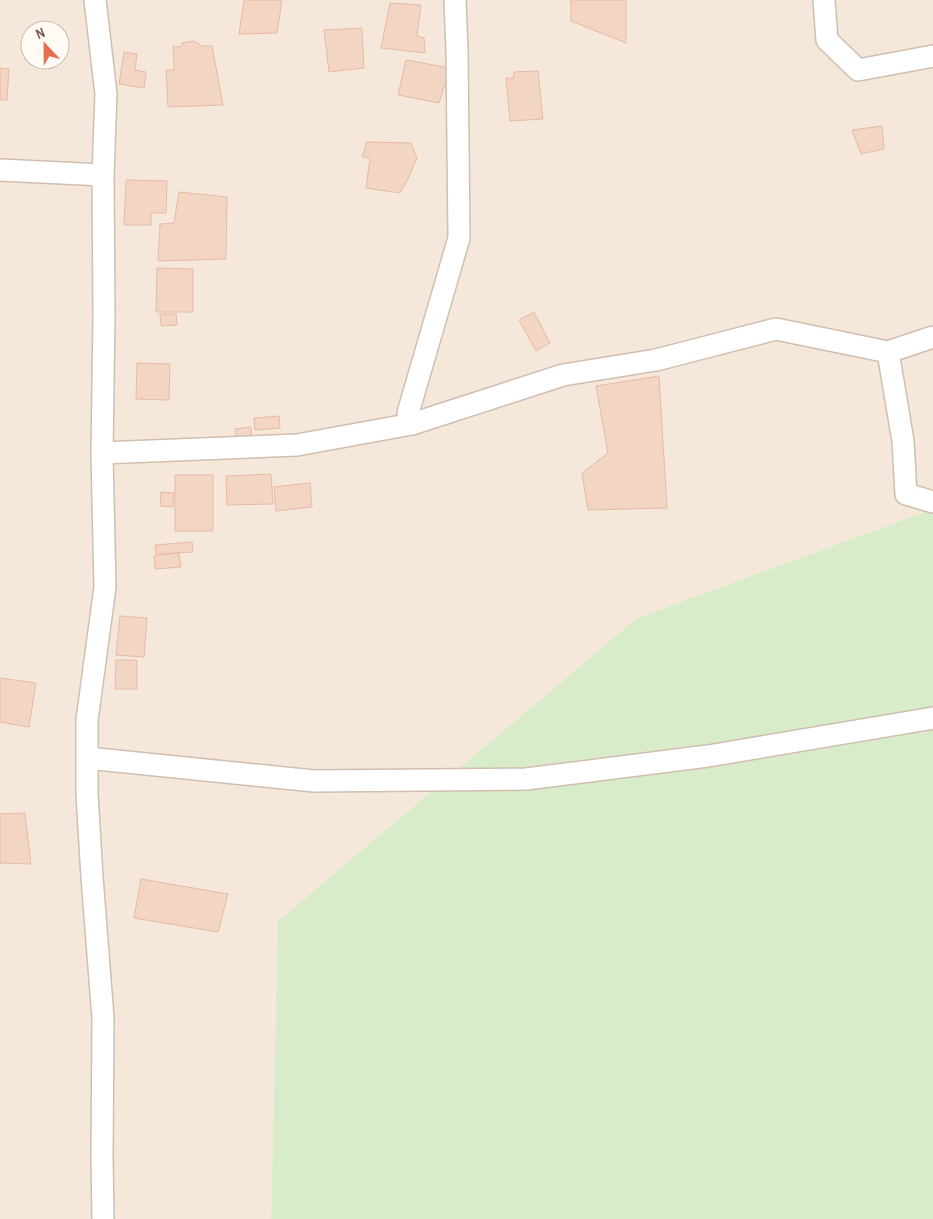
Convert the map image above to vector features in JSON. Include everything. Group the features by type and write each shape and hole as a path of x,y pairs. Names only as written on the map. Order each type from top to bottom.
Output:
{"street":[{"path":"95,0 106,94 103,176 104,315 102,453 105,587 86,720 91,868 103,1018 103,1219"},
{"path":"408,413 459,238 455,0"},
{"path":"824,0 827,40 858,70 933,56"},
{"path":"0,170 103,176"},
{"path":"102,453 297,445 412,424 563,375 656,360 776,329 888,352 933,337"},
{"path":"888,352 903,441 906,494 933,502"},
{"path":"87,758 314,781 526,779 708,756 933,718"}],"shaded area":[{"path":"0,0 933,0 933,509 637,618 278,921 271,1219 0,1219"}],"green space":[{"path":"933,509 933,1219 271,1219 278,921 637,618"}],"building":[{"path":"244,0 282,0 277,33 239,34"},
{"path":"571,0 626,0 626,43 571,21"},
{"path":"390,3 421,5 417,36 424,38 425,53 381,48"},
{"path":"362,28 364,68 329,72 324,30"},
{"path":"194,41 202,46 212,46 223,105 168,107 166,70 174,70 173,46 181,47 182,43"},
{"path":"124,52 137,54 135,70 146,72 144,88 119,84"},
{"path":"406,60 450,68 439,103 398,95"},
{"path":"0,68 9,69 7,100 0,100"},
{"path":"538,71 543,119 510,121 506,78 513,78 514,72"},
{"path":"882,126 884,149 861,154 852,130"},
{"path":"367,142 411,143 417,158 400,193 366,188 370,158 362,157"},
{"path":"126,180 167,181 166,213 151,213 151,225 124,225"},
{"path":"179,192 227,197 226,259 158,261 160,224 174,223"},
{"path":"157,268 193,269 193,312 156,312"},
{"path":"534,312 550,343 536,351 519,320"},
{"path":"160,314 176,314 177,325 161,326"},
{"path":"137,363 170,364 169,400 136,399"},
{"path":"659,376 667,508 588,510 582,473 608,453 596,386"},
{"path":"279,416 280,428 255,430 254,418"},
{"path":"251,427 252,442 237,443 235,429"},
{"path":"271,474 273,504 227,505 226,476"},
{"path":"175,475 213,475 213,531 175,531"},
{"path":"310,483 312,507 276,511 274,487"},
{"path":"161,492 174,493 173,507 160,506"},
{"path":"192,542 193,552 156,554 155,545"},
{"path":"179,553 181,567 155,569 154,556"},
{"path":"120,616 147,618 144,657 116,655"},
{"path":"116,660 137,660 137,689 115,689"},
{"path":"0,678 36,683 29,727 0,722"},
{"path":"25,813 31,864 0,863 0,814"},
{"path":"141,879 228,894 218,932 134,918"}]}
